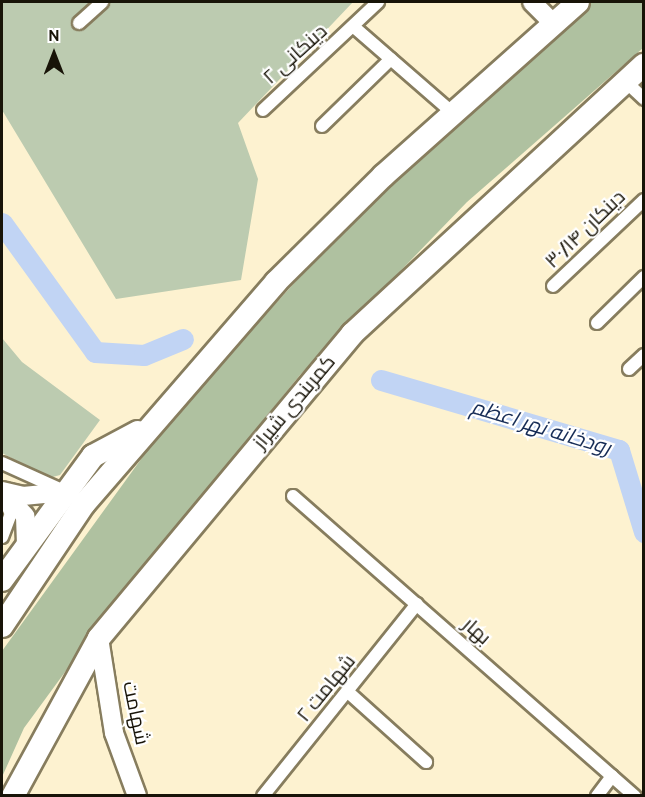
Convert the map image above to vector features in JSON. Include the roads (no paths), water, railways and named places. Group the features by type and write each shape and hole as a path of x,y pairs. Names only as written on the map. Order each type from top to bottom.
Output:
{"highway":[{"path":"2,626 84,504 147,427 276,282 453,113 578,2"},
{"name":"کمربندی شیراز","path":"13,795 99,638 352,334 644,65"},
{"path":"11,561 93,456 147,427"}],"street":[{"path":"79,23 102,2"},
{"name":"۲ دینکانی","path":"263,110 378,2"},
{"path":"532,2 553,23"},
{"path":"354,27 453,113"},
{"path":"322,126 391,59"},
{"path":"625,81 644,99"},
{"name":"۳۰/۱۴ دینکان","path":"553,286 644,200"},
{"path":"597,323 644,277"},
{"path":"629,369 644,355"},
{"path":"2,463 65,492"},
{"path":"2,492 23,496 65,492"},
{"path":"2,492 11,514 2,537"},
{"path":"2,492 25,516 11,561"},
{"name":"بهار","path":"293,496 635,795"},
{"name":"۲ شهامت","path":"266,794 417,604"},
{"name":"شهامت","path":"99,638 114,733 137,795"},
{"path":"348,692 426,762"},
{"path":"597,795 612,776"}],"waterway":[{"name":"رودخانه نهر اعظم","path":"2,223 95,352 144,355 183,339"},
{"name":"رودخانه نهر اعظم","path":"381,380 619,450 644,532"}]}
